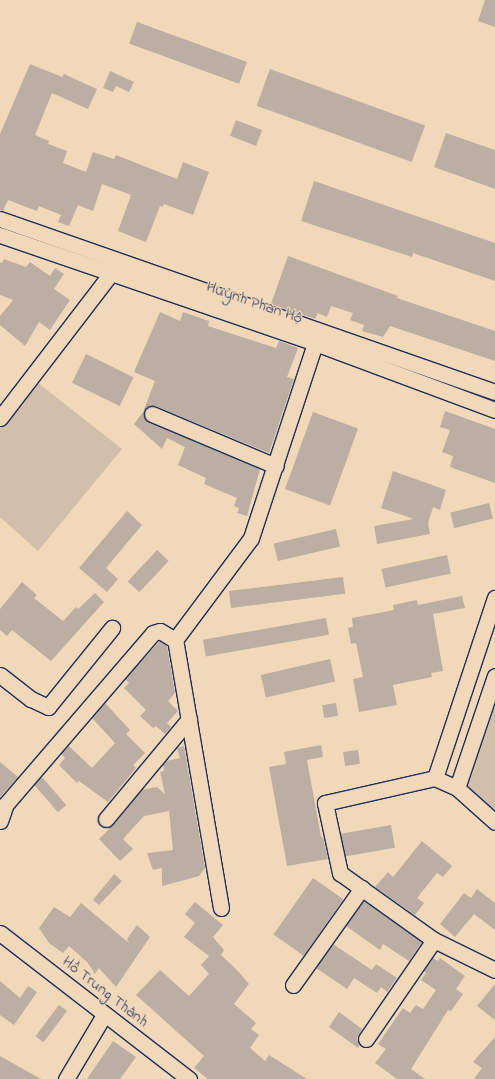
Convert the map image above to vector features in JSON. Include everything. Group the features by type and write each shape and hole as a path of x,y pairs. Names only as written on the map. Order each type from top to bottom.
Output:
{"street":[{"name":"Huỳnh Phan Hộ","path":"0,219 116,258 495,392"},
{"name":"Huỳnh Phan Hộ","path":"0,235 112,272 315,343 495,410"},
{"path":"0,418 112,272 116,258"},
{"path":"221,908 175,640 251,538 276,466 315,343"},
{"path":"152,414 276,466"},
{"path":"435,778 490,627 495,598"},
{"path":"0,675 31,699 48,707 112,628"},
{"path":"0,821 6,804 153,633 160,631 175,640"},
{"path":"457,788 495,676"},
{"path":"106,819 189,719"},
{"path":"495,822 457,788 435,778 325,803 340,873 434,940 495,970"},
{"path":"293,985 362,888"},
{"path":"366,1039 434,940"},
{"name":"Hồ Trung Thành","path":"2,941 189,1079"},
{"path":"66,1079 104,1015"}],"shaded area":[{"path":"33,379 122,449 38,551 0,517 0,422"},
{"path":"495,676 495,822 457,788"}],"building":[{"path":"485,0 495,0 495,27 478,21"},
{"path":"137,22 247,62 239,84 129,44"},
{"path":"30,64 62,77 64,74 97,89 88,109 52,93 35,135 49,141 48,144 67,151 63,163 86,172 93,152 114,159 116,155 177,179 183,162 209,172 193,215 164,204 162,207 160,206 146,242 118,231 131,195 102,184 93,211 78,205 69,226 58,222 61,215 39,206 37,211 8,200 3,211 0,210 0,134"},
{"path":"270,69 425,125 412,162 257,106"},
{"path":"110,71 134,82 129,92 116,86 113,92 103,88"},
{"path":"236,120 262,130 256,146 230,136"},
{"path":"446,133 495,150 495,189 434,167"},
{"path":"314,181 495,243 495,281 413,253 412,257 301,221"},
{"path":"288,256 398,296 397,298 495,331 495,361 390,326 383,337 362,331 364,325 350,320 353,313 331,306 327,317 318,313 315,319 271,304"},
{"path":"4,259 26,267 30,262 50,276 55,268 64,274 54,289 70,300 50,330 39,322 25,346 0,325 0,316 13,300 0,295 0,262 2,263"},
{"path":"160,312 180,321 183,312 209,321 208,326 276,348 279,341 298,348 287,377 294,379 269,453 155,406 147,407 144,411 145,419 149,422 260,469 247,516 237,513 239,508 234,506 237,498 204,484 206,478 178,465 185,447 167,438 162,449 134,424 143,412 155,381 134,372"},
{"path":"86,354 134,377 120,406 72,383"},
{"path":"445,411 495,429 495,483 450,467 453,456 442,452 450,430 440,427"},
{"path":"313,412 358,428 330,505 285,489"},
{"path":"393,471 446,490 440,510 433,507 428,523 430,534 377,544 374,526 414,519 381,508"},
{"path":"489,503 493,519 454,528 450,513"},
{"path":"127,511 142,525 106,568 118,579 107,592 79,568"},
{"path":"336,529 340,547 278,561 274,543"},
{"path":"157,550 169,561 139,592 128,581"},
{"path":"447,555 451,574 385,588 381,569"},
{"path":"343,577 345,594 231,608 229,591"},
{"path":"22,582 37,595 34,598 63,621 76,607 78,609 95,593 104,602 51,661 12,630 7,636 0,630 0,609"},
{"path":"462,596 465,608 433,614 443,671 431,673 432,677 393,685 397,705 359,712 353,679 363,677 356,643 351,644 348,628 353,627 352,618 394,610 393,605 417,600 418,605"},
{"path":"326,618 329,635 206,656 203,640"},
{"path":"160,641 167,646 175,693 168,701 178,711 167,723 171,727 165,734 156,726 153,728 140,716 146,710 124,688 129,683 125,679"},
{"path":"330,659 335,681 266,697 261,675"},
{"path":"105,703 130,730 126,734 145,753 133,765 136,768 108,802 79,781 77,783 59,765 65,758 61,754 68,745 92,768 115,743 92,718"},
{"path":"336,703 338,716 324,718 322,705"},
{"path":"321,745 323,757 307,760 321,837 323,837 328,859 287,866 269,767 286,764 284,752"},
{"path":"184,746 205,868 199,876 162,886 162,868 153,870 147,853 173,850 169,811 144,816 123,839 133,849 120,861 99,839 116,822 142,790 157,787 165,794 160,772 164,771 163,765 166,761 180,758 177,748"},
{"path":"358,750 360,764 345,766 343,752"},
{"path":"0,762 18,777 0,797"},
{"path":"42,777 66,805 58,812 34,784"},
{"path":"391,825 395,848 345,857 341,834"},
{"path":"422,841 452,866 443,877 437,873 417,898 424,903 415,915 375,887 388,872 393,877"},
{"path":"114,874 122,881 99,905 93,900"},
{"path":"313,878 343,899 304,956 273,935"},
{"path":"477,889 495,903 495,930 474,914 455,937 440,924 464,893 471,898"},
{"path":"364,901 422,942 409,961 383,944 380,950 346,926"},
{"path":"195,902 223,925 213,937 224,950 221,955 249,984 234,1004 256,1023 251,1029 259,1035 250,1048 265,1061 269,1055 307,1079 208,1079 194,1068 204,1056 136,995 160,970 189,996 209,974 201,965 209,956 184,937 195,923 185,914"},
{"path":"81,903 129,943 127,939 137,925 150,937 116,987 99,968 95,974 87,962 69,946 63,953 49,943 39,928 54,907 70,917"},
{"path":"333,944 372,970 376,964 397,978 387,992 381,987 377,993 354,978 347,989 316,968"},
{"path":"433,958 438,961 440,958 465,976 456,989 463,994 451,1011 448,1010 411,1069 425,1079 397,1079 375,1063 386,1049 378,1044 403,1008 410,1013 416,1005 423,1009 436,990 421,980 426,973 424,971"},
{"path":"0,981 20,998 28,986 37,992 14,1025 0,1015"},
{"path":"495,984 495,1020 477,1006"},
{"path":"59,1005 67,1011 44,1042 36,1036"},
{"path":"339,1012 362,1029 357,1038 360,1045 358,1048 329,1027"},
{"path":"495,1037 495,1079 474,1079 482,1068 473,1062"},
{"path":"113,1041 136,1057 120,1079 87,1079"},
{"path":"0,1056 41,1079 0,1079"}]}
